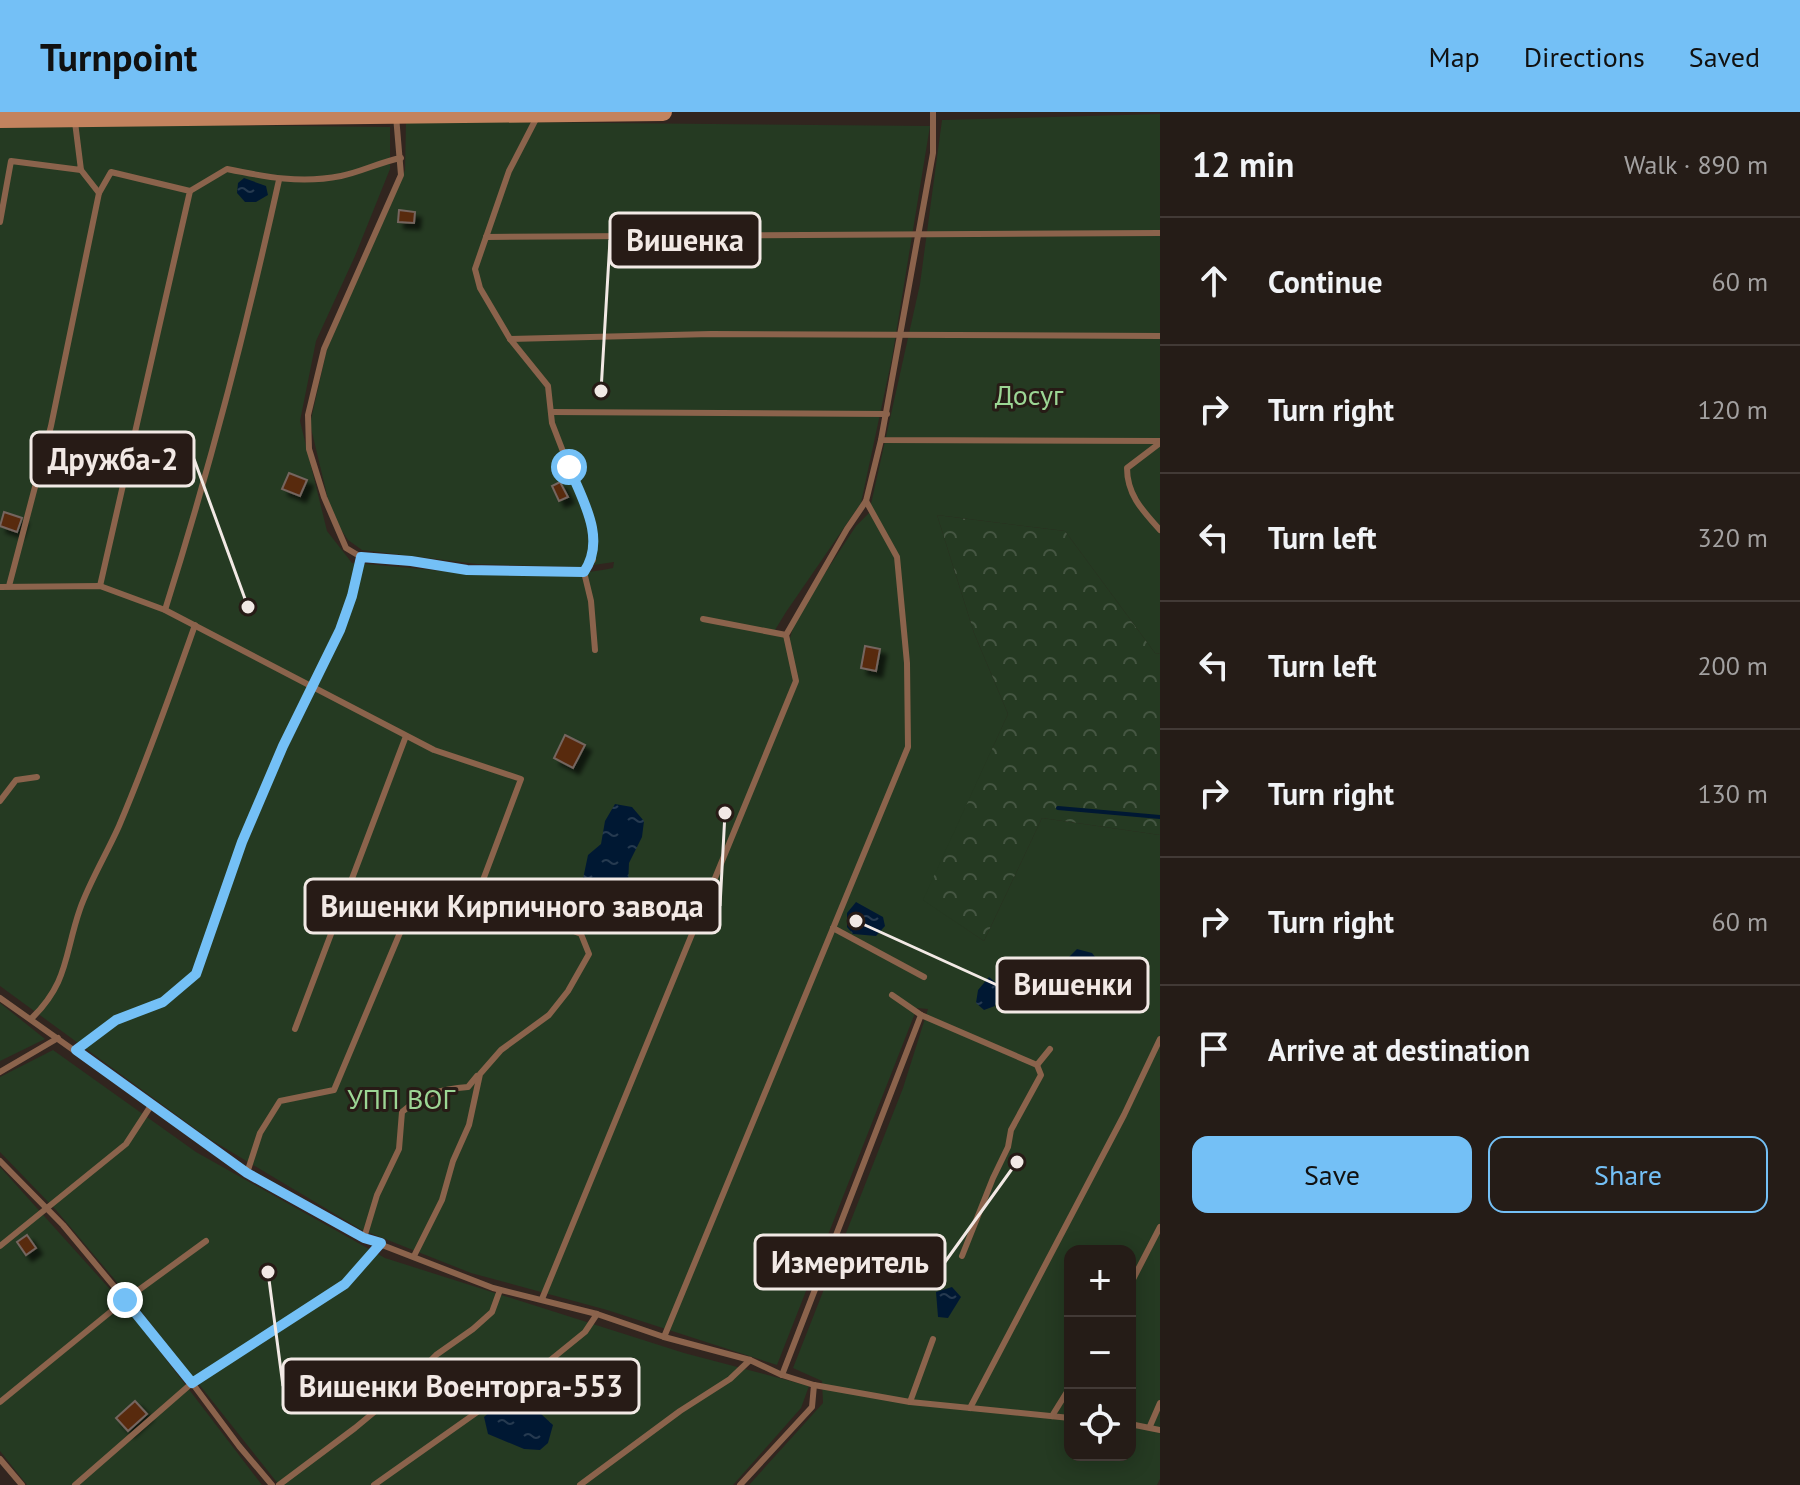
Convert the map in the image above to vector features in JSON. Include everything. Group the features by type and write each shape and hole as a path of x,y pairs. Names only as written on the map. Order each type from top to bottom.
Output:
{"main road":[{"path":"0,119 663,112"}],"lane":[{"path":"542,1299 796,681 786,635 866,501 902,336 933,153 933,112"},
{"path":"539,114 509,171 475,269 480,288 510,339 548,386 552,423 593,529 593,560 584,572"},
{"path":"396,116 401,175 324,349 308,415 309,449 324,497 346,548 361,557 467,570 584,572"},
{"path":"75,119 81,170 99,193"},
{"path":"9,586 51,426 99,193 111,172 190,191 227,169 279,180 311,181 401,158"},
{"path":"0,222 11,161 81,170"},
{"path":"165,610 200,502 279,180"},
{"path":"100,586 190,191"},
{"path":"486,237 918,232 1160,233"},
{"path":"510,339 711,334 1160,336"},
{"path":"551,412 887,414"},
{"path":"881,440 1160,442"},
{"path":"1160,442 1127,468 1127,482 1138,506 1160,530"},
{"path":"664,1337 908,747 907,663 897,557 866,501"},
{"path":"76,1050 116,1020 163,1002 196,974 242,842 311,686 340,630 361,557"},
{"path":"584,572 591,601 595,650"},
{"path":"0,587 100,586 165,610 434,750 521,779 477,896 465,907 456,908 438,899 418,899 402,928 334,1090 280,1101 260,1133 247,1173"},
{"path":"703,619 786,635"},
{"path":"31,1019 51,1000 64,970 81,908 153,745 195,625"},
{"path":"295,1029 406,736"},
{"path":"0,801 16,780 37,777"},
{"path":"364,1238 377,1195 399,1149 402,1112 439,1090 468,1087 501,1050 549,1015 568,991 589,954 581,934 506,903 477,896"},
{"path":"833,928 924,977"},
{"path":"892,995 921,1015 1037,1065 1041,1075 1011,1130 1008,1147 962,1256"},
{"path":"0,998 247,1173 364,1238 500,1290 597,1314 664,1337 750,1360 814,1385 910,1402 1064,1417"},
{"path":"782,1375 921,1015"},
{"path":"0,1072 58,1038"},
{"path":"970,1408 1124,1115 1160,1039"},
{"path":"1037,1065 1050,1049"},
{"path":"414,1256 442,1200 453,1161 469,1125 480,1074"},
{"path":"0,1246 126,1144 152,1104"},
{"path":"0,1161 48,1210 125,1300 269,1484"},
{"path":"1136,1273 1160,1227"},
{"path":"0,1402 125,1300 206,1241"},
{"path":"75,1485 192,1383 345,1284 381,1243"},
{"path":"279,1485 355,1428 402,1389 436,1355 473,1329 492,1312 500,1290"},
{"path":"374,1485 548,1362 585,1332 597,1314"},
{"path":"910,1402 933,1339"},
{"path":"580,1485 680,1411 730,1379 750,1360"},
{"path":"740,1485 812,1407 814,1385"},
{"path":"1052,1416 1069,1389"},
{"path":"1150,1426 1160,1403"},
{"path":"1136,1425 1160,1430"},
{"path":"0,1459 22,1485"}],"green space":[{"path":"1160,114 1160,654 1155,653 1065,531 937,515 974,633 1008,714 923,900 984,941 1042,818 1160,835 1160,1479 1157,1485 749,1485 823,1403 822,1381 793,1368 903,1088 928,1009 917,1008 777,1365 607,1310 471,1273 360,1229 208,1138 0,986 0,123 390,127 390,169 316,341 300,421 327,531 352,563 450,572 548,575 613,568 614,562 580,567 477,564 362,550 348,540 332,516 310,424 328,344 405,170 406,121 930,126 892,358 861,503 772,635 790,638 796,617 856,526 869,513 920,284 942,120"},
{"path":"937,515 1065,531 1155,653 1160,654 1160,835 1042,818 984,941 922,900 1008,714 974,633"},
{"path":"0,1003 45,1039 0,1061"},
{"path":"53,1050 196,1152 385,1258 684,1353 809,1386 801,1408 733,1485 279,1485 132,1300 56,1210 0,1152 0,1077"},
{"path":"0,1167 126,1307 262,1485 27,1485 0,1451"}],"water":[{"path":"244,178 266,186 268,195 256,202 245,202 237,193 238,183"},
{"path":"615,804 632,807 644,821 642,837 629,863 628,886 614,912 599,923 584,910 579,898 588,855 601,844 605,821"},
{"path":"856,902 883,917 885,926 876,936 853,934 847,927 847,913"},
{"path":"1077,949 1092,953 1104,968 1124,982 1124,991 1108,988 1086,975 1069,957"},
{"path":"989,977 1000,986 995,1006 984,1010 976,1003 978,990"},
{"path":"952,1287 961,1297 948,1318 938,1317 936,1292"},
{"path":"509,1404 540,1413 553,1425 548,1443 540,1450 524,1449 488,1434 484,1417 495,1407"}],"building":[{"path":"399,210 415,212 414,223 398,222"},
{"path":"289,473 307,480 300,496 282,489"},
{"path":"560,482 568,497 559,501 552,486"},
{"path":"4,512 22,518 17,532 0,526"},
{"path":"865,646 880,649 876,671 861,668"},
{"path":"565,735 585,745 573,768 554,758"},
{"path":"27,1235 36,1248 26,1255 17,1242"},
{"path":"135,1401 147,1414 128,1431 116,1418"}],"waterway":[{"path":"1058,808 1160,817"}],"place":[{"name":"Вишенка","path":"601,391"},
{"name":"Дружба-2","path":"248,607"},
{"name":"Вишенки Кирпичного завода","path":"725,813"},
{"name":"Вишенки","path":"856,921"},
{"name":"Измеритель","path":"1017,1162"},
{"name":"Вишенки Военторга-553","path":"268,1272"}],"route":[{"path":"125,1300 192,1383 345,1284 381,1243 364,1238 247,1173 76,1050 116,1020 163,1002 196,974 242,842 283,746 340,630 361,557 467,570 584,572 593,560 593,529 569,467"}],"park label":[{"name":"Досуг","path":"1029,394"},
{"name":"УПП ВОГ","path":"401,1098"}]}
